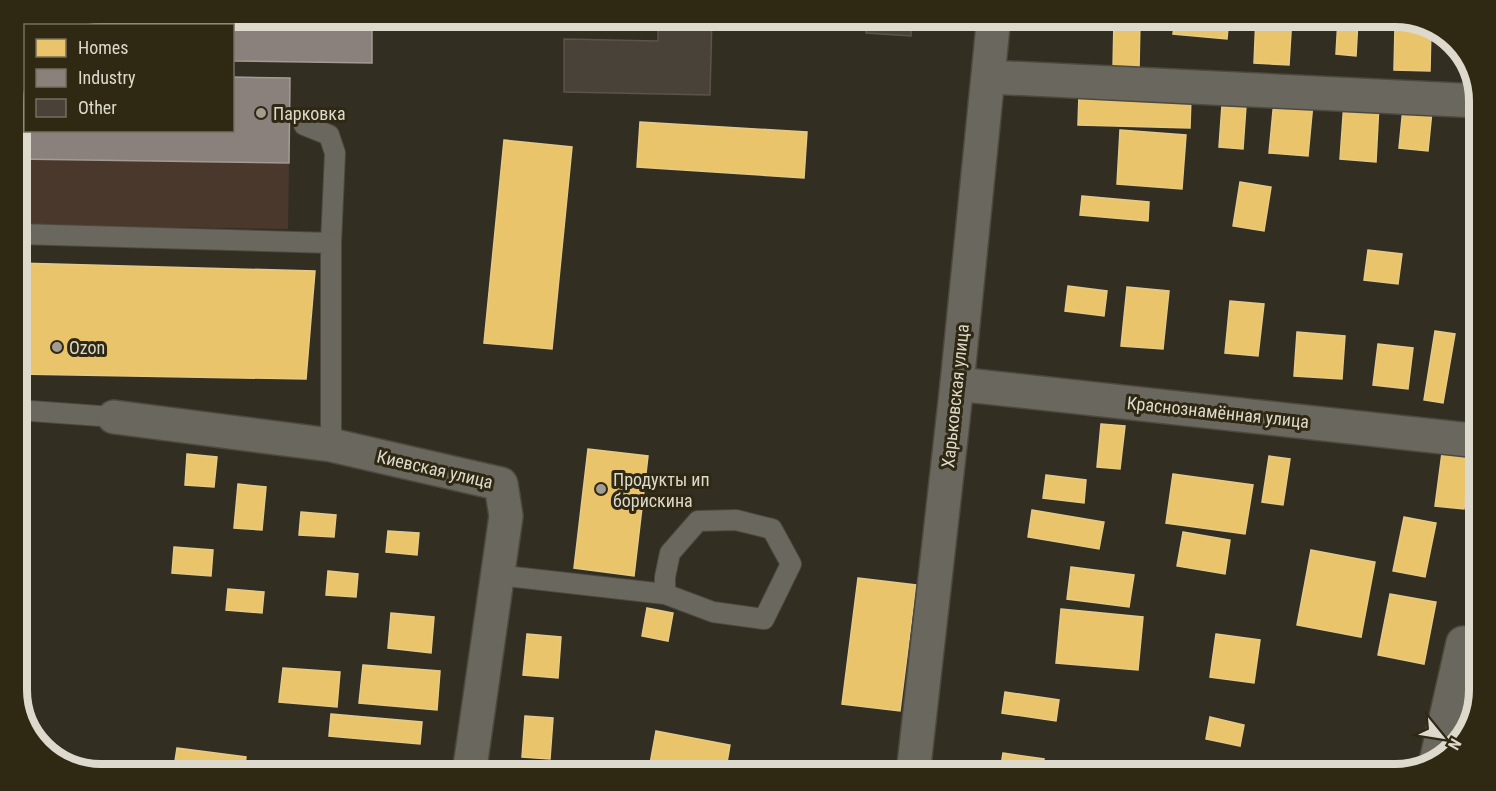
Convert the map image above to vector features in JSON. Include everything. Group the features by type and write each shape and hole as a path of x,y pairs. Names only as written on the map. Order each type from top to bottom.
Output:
{"street":[{"name":"Харьковская улица","path":"914,764 957,384 993,27"},
{"path":"989,77 1469,101"},
{"name":"Краснознамённая улица","path":"957,384 1469,440"},
{"name":"Киевская улица","path":"114,417 331,445 501,484 506,516 470,764"},
{"path":"1440,749 1469,651"}],"lane":[{"path":"304,124 329,135 335,153 331,243 331,445"},
{"path":"27,234 331,243"},
{"path":"27,411 114,417"},
{"path":"497,575 665,594 713,612 764,619 791,564 772,529 736,520 698,521 670,553 665,577 665,594"}],"shaded area":[{"path":"27,159 289,163 288,229 27,225"}],"building: Homes":[{"path":"1114,27 1140,27 1139,69 1113,68"},
{"path":"1174,27 1228,27 1227,39 1173,34"},
{"path":"1256,27 1291,27 1289,65 1254,63"},
{"path":"1338,27 1358,27 1356,56 1336,54"},
{"path":"1395,27 1410,28 1431,36 1430,71 1394,70"},
{"path":"1079,94 1191,97 1190,128 1078,125"},
{"path":"1274,100 1313,103 1308,156 1269,153"},
{"path":"1344,102 1379,104 1376,162 1340,159"},
{"path":"1222,105 1246,106 1243,149 1219,147"},
{"path":"1403,108 1432,111 1428,151 1399,148"},
{"path":"640,122 807,132 804,178 637,167"},
{"path":"1120,130 1186,135 1182,189 1117,184"},
{"path":"504,140 572,147 552,349 484,343"},
{"path":"1240,182 1271,187 1264,231 1233,226"},
{"path":"1082,196 1149,202 1148,221 1080,215"},
{"path":"1368,250 1402,254 1398,284 1364,280"},
{"path":"27,263 315,271 306,379 27,374"},
{"path":"1068,286 1107,291 1104,316 1065,311"},
{"path":"1127,287 1169,291 1163,349 1121,346"},
{"path":"1230,301 1264,304 1258,356 1225,353"},
{"path":"1435,331 1455,334 1443,403 1424,400"},
{"path":"1297,332 1345,336 1342,379 1294,376"},
{"path":"1378,344 1413,348 1408,389 1373,385"},
{"path":"1101,424 1125,426 1120,469 1097,467"},
{"path":"588,449 648,456 634,576 574,568"},
{"path":"1442,453 1469,456 1464,509 1435,506"},
{"path":"187,454 217,457 214,487 185,485"},
{"path":"1269,456 1290,459 1283,505 1262,502"},
{"path":"1173,474 1253,485 1245,534 1166,523"},
{"path":"1046,475 1086,480 1084,503 1043,498"},
{"path":"238,484 266,487 262,530 234,528"},
{"path":"1032,510 1104,522 1099,549 1028,537"},
{"path":"301,512 336,515 334,537 299,535"},
{"path":"1404,517 1436,523 1425,577 1393,571"},
{"path":"388,531 419,533 417,555 386,552"},
{"path":"1183,532 1230,540 1225,574 1177,566"},
{"path":"174,547 213,550 211,576 172,573"},
{"path":"1311,550 1375,562 1361,637 1297,625"},
{"path":"1071,567 1134,575 1129,607 1067,599"},
{"path":"328,571 358,574 356,597 326,595"},
{"path":"858,578 916,585 900,711 842,704"},
{"path":"228,589 264,592 262,613 226,610"},
{"path":"1390,594 1436,602 1424,664 1378,655"},
{"path":"647,608 673,613 668,641 642,636"},
{"path":"1061,609 1143,617 1138,670 1056,663"},
{"path":"391,613 434,617 431,653 388,648"},
{"path":"527,634 561,637 558,678 523,675"},
{"path":"1216,634 1260,640 1254,683 1210,677"},
{"path":"363,665 440,671 437,710 359,703"},
{"path":"283,668 340,672 337,707 279,702"},
{"path":"1005,692 1059,700 1056,721 1002,713"},
{"path":"331,714 422,722 420,744 329,736"},
{"path":"525,716 553,718 550,759 522,757"},
{"path":"1210,717 1244,725 1240,746 1206,739"},
{"path":"656,731 730,745 727,764 650,764"},
{"path":"177,748 246,757 245,764 175,764"},
{"path":"1003,753 1044,759 1043,764 1001,764"}],"building: Industry":[{"path":"234,27 372,27 372,63 234,61"},
{"name":"Парковка","path":"234,77 290,78 289,163 27,159 27,132 234,132"}],"building: Other":[{"path":"658,27 712,27 710,95 564,92 564,39 658,41"},
{"path":"866,27 911,27 911,36 866,33"}],"place":[{"name":"Парковка","path":"261,113"},
{"name":"Ozon","path":"57,347"},
{"name":"Продукты ип борискина","path":"601,489"}]}
